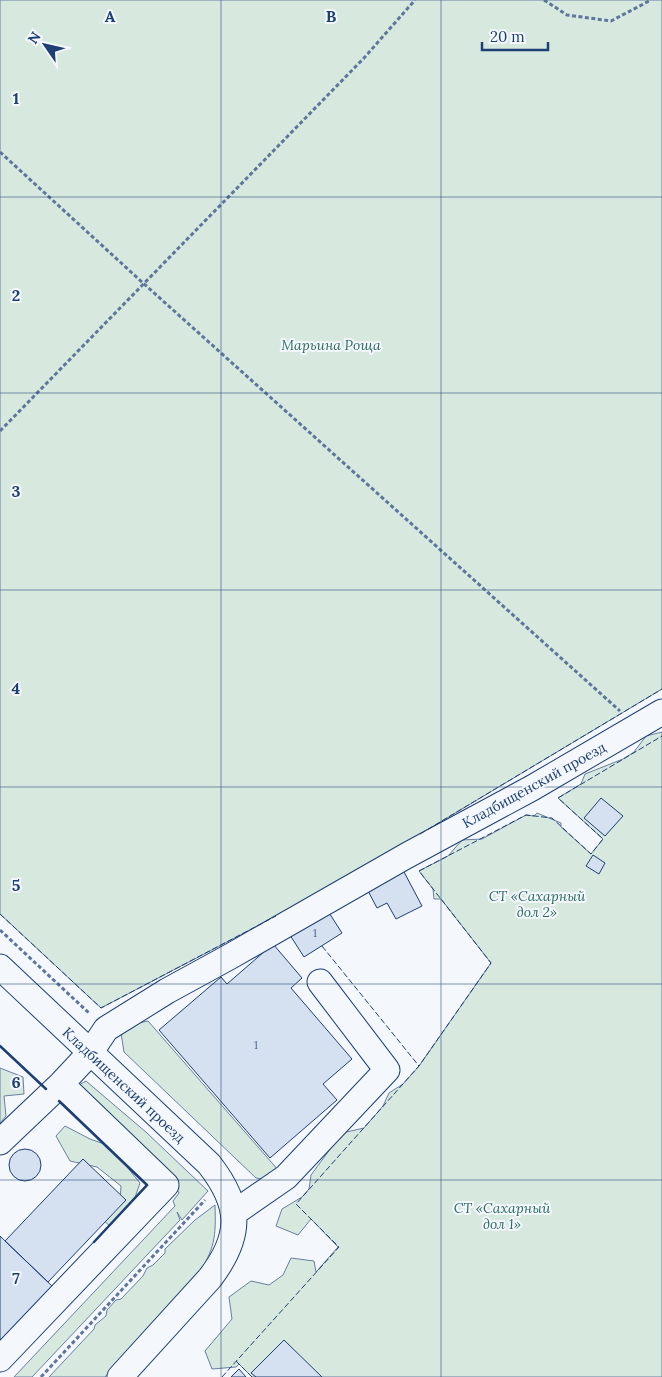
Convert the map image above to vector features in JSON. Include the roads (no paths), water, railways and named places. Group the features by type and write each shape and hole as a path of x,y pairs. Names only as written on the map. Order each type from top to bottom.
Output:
{"street":[{"name":"Кладбищенский проезд","path":"90,1053 106,1029 167,991 406,856 532,788 662,712"},
{"name":"Кладбищенский проезд","path":"0,967 209,1164 229,1194 234,1213"},
{"path":"120,1377 210,1278 223,1261 231,1241 234,1213 286,1177 387,1070 320,982"},
{"path":"0,1142 61,1084 90,1053"},
{"path":"0,1359 166,1185 61,1084"}],"park label":[{"name":"Марьина Роща","path":"331,345"},
{"name":"СТ «Сахарный дол 2»","path":"537,904"},
{"name":"СТ «Сахарный дол 1»","path":"502,1216"}]}
